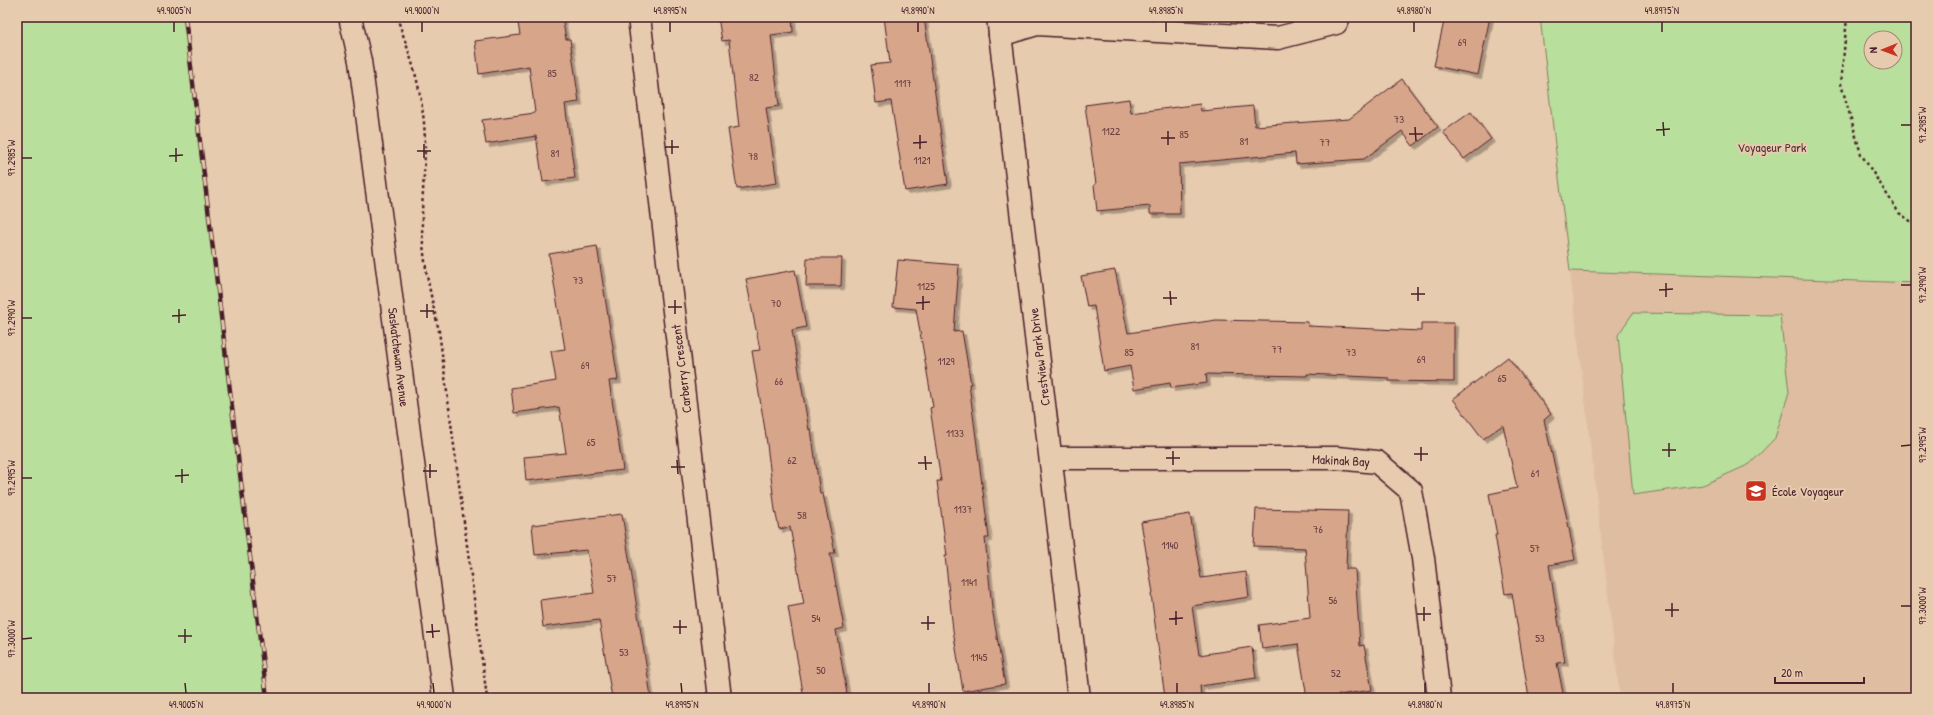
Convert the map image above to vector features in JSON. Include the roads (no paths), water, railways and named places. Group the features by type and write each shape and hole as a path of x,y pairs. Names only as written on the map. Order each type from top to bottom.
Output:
{"street":[{"name":"Saskatchewan Avenue","path":"350,17 360,61 444,698"},
{"name":"Carberry Crescent","path":"640,17 720,698"},
{"path":"999,26 1037,24 1278,38 1336,23 1339,17"},
{"name":"Crestview Park Drive","path":"999,26 1079,698"},
{"name":"Makinak Bay","path":"1051,458 1337,458 1377,462 1411,491 1423,558 1438,698"}],"railway":[{"path":"185,17 267,698"}],"place":[{"name":"École Voyageur","path":"1756,491"}],"park label":[{"name":"Voyageur Park","path":"1772,147"}]}
